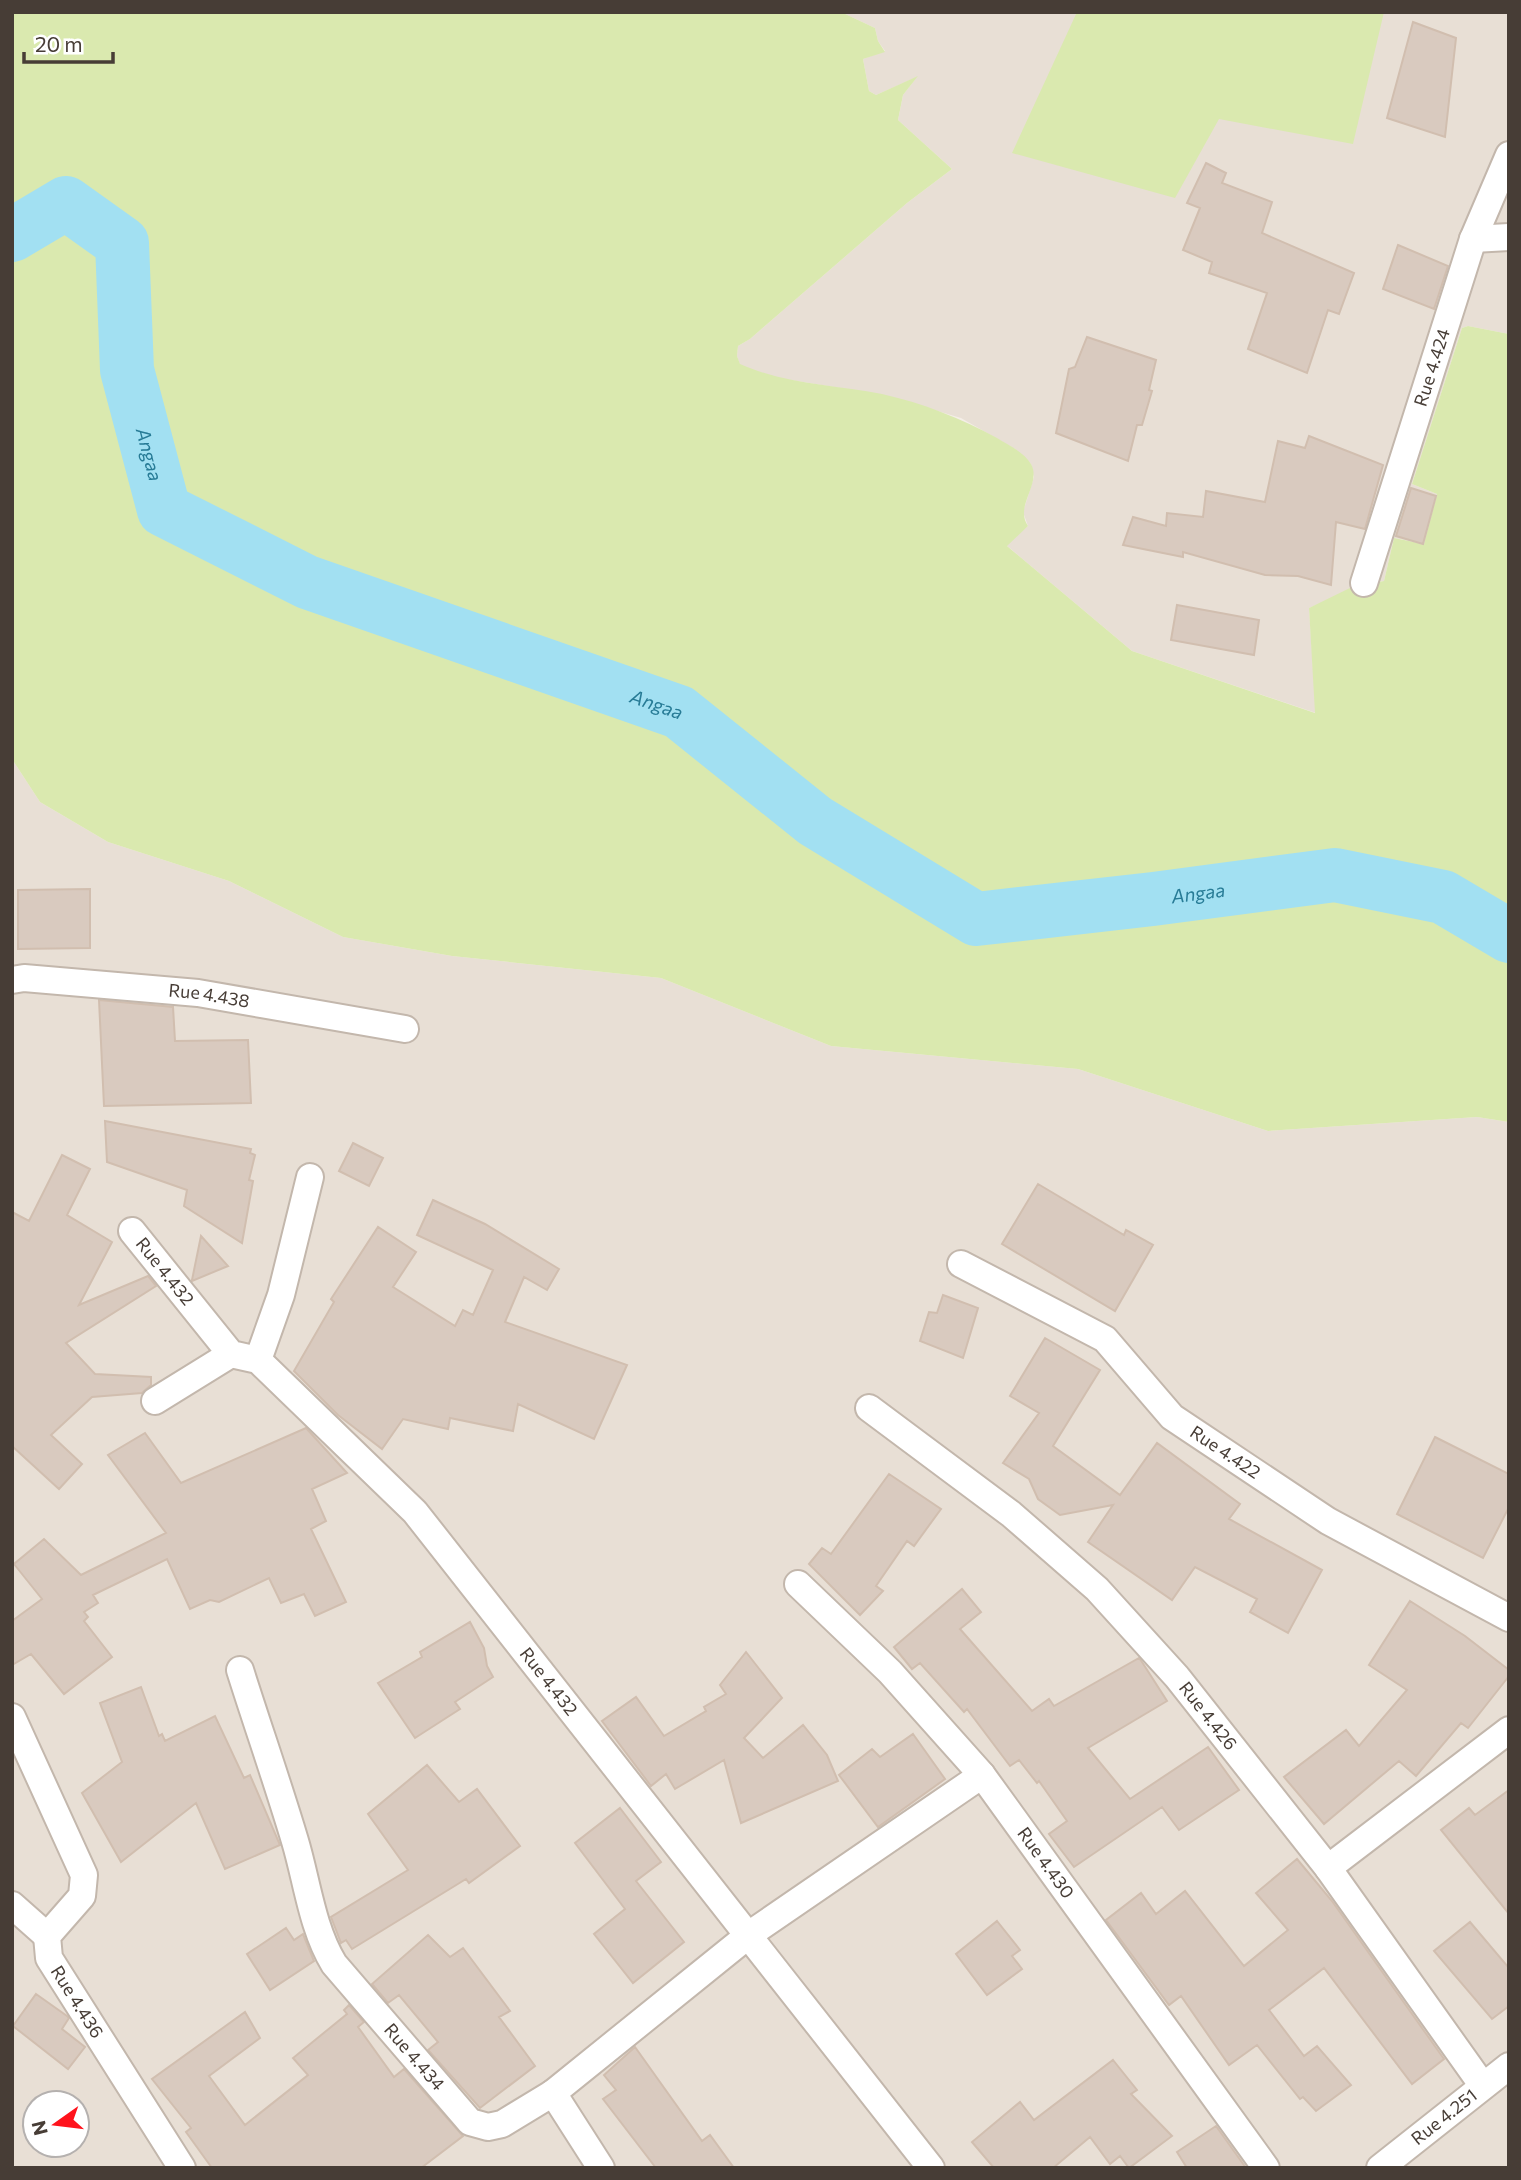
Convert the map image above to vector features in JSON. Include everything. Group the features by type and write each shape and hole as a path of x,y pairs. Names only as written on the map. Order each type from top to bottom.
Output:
{"street":[{"name":"Rue 4.424","path":"1364,583 1473,239 1509,155"},
{"path":"1473,239 1509,237"},
{"name":"Rue 4.438","path":"12,980 24,978 198,992 405,1029"},
{"path":"155,1401 231,1354 258,1360 281,1295 310,1177"},
{"name":"Rue 4.432","path":"132,1231 231,1354"},
{"name":"Rue 4.422","path":"961,1264 1105,1339 1172,1417 1328,1521 1509,1618"},
{"name":"Rue 4.432","path":"258,1360 415,1512 750,1934 931,2168"},
{"name":"Rue 4.426","path":"869,1408 1011,1514 1097,1590 1177,1677 1328,1867 1483,2086"},
{"name":"Rue 4.430","path":"798,1584 890,1672 982,1775 1266,2168"},
{"name":"Rue 4.434","path":"240,1670 294,1837 320,1941 334,1964 470,2122 488,2127 502,2124 553,2093 750,1934 982,1775"},
{"path":"12,1717 84,1875 82,1896 47,1936 12,1905"},
{"path":"1328,1867 1509,1730"},
{"name":"Rue 4.436","path":"47,1936 49,1958 182,2168"},
{"name":"Rue 4.251","path":"1380,2168 1509,2066"},
{"path":"553,2093 601,2168"}],"shaded area":[{"path":"841,12 1509,12 1509,334 1468,326 1462,328 1412,484 1437,494 1425,544 1394,538 1384,581 1371,582 1309,608 1316,713 1132,651 1006,545 1028,526 1023,512 1034,477 1031,464 1015,449 961,418 883,395 766,376 740,365 738,346 750,339 907,203 952,169 898,120 903,95 917,77 876,95 869,91 863,59 885,51 878,41 875,28"},
{"path":"12,759 40,802 108,842 229,881 343,937 452,956 661,978 831,1046 1078,1069 1268,1131 1477,1117 1509,1122 1509,2168 12,2168"}],"green space":[{"path":"12,12 841,12 875,28 878,41 885,52 863,59 869,91 876,95 918,76 903,95 898,120 952,169 907,203 750,339 738,346 740,364 792,380 882,394 912,402 969,424 1011,446 1031,464 1033,479 1024,511 1028,526 1007,546 1132,651 1315,713 1309,608 1354,586 1384,581 1394,538 1424,544 1437,494 1412,484 1462,328 1468,326 1509,334 1509,1122 1477,1117 1268,1131 1078,1069 831,1046 661,978 452,956 343,937 229,881 108,842 40,802 12,759"},
{"path":"1077,12 1384,12 1353,144 1219,119 1175,198 1012,153"}],"building":[{"path":"1413,22 1456,38 1445,137 1387,118"},
{"path":"1206,163 1226,173 1222,183 1272,202 1262,233 1354,273 1339,314 1328,310 1307,373 1248,349 1267,293 1209,273 1212,262 1183,250 1200,208 1187,203"},
{"path":"1398,245 1448,266 1434,309 1383,289"},
{"path":"1087,337 1156,360 1149,390 1152,391 1142,425 1137,425 1128,461 1056,433 1069,369 1075,367"},
{"path":"1309,436 1383,465 1365,529 1336,522 1331,585 1298,576 1265,575 1183,552 1183,557 1123,545 1133,517 1166,526 1167,513 1203,517 1206,491 1265,502 1278,441 1305,448"},
{"path":"1411,488 1436,496 1423,544 1396,536"},
{"path":"1177,605 1259,620 1254,655 1171,640"},
{"path":"90,889 90,948 18,949 18,890"},
{"path":"99,1000 173,1007 175,1041 248,1040 251,1103 104,1106"},
{"path":"105,1121 251,1149 250,1153 255,1155 249,1180 253,1181 242,1243 184,1206 187,1190 107,1162"},
{"path":"353,1143 383,1158 369,1186 339,1171"},
{"path":"62,1155 90,1169 67,1215 112,1242 79,1305 148,1276 156,1286 66,1343 95,1374 151,1377 151,1385 142,1393 92,1397 51,1435 82,1464 59,1489 12,1446 12,1212 29,1221"},
{"path":"1038,1184 1124,1235 1126,1230 1153,1245 1115,1311 1002,1244"},
{"path":"433,1200 485,1224 559,1269 547,1290 524,1277 505,1322 627,1365 594,1439 518,1404 513,1431 450,1418 448,1429 403,1419 382,1449 338,1415 294,1371 334,1302 331,1299 378,1227 416,1252 393,1287 455,1326 463,1310 473,1315 493,1270 417,1235"},
{"path":"201,1236 228,1266 192,1281 192,1280"},
{"path":"943,1295 978,1308 963,1358 920,1341 929,1312 937,1313"},
{"path":"1045,1338 1100,1370 1053,1446 1120,1495 1157,1443 1240,1504 1229,1519 1322,1570 1288,1633 1250,1612 1257,1599 1195,1567 1172,1600 1088,1542 1113,1505 1060,1515 1038,1499 1029,1479 1003,1463 1039,1413 1010,1396"},
{"path":"306,1428 347,1473 312,1489 326,1521 311,1529 346,1602 315,1616 304,1594 281,1603 269,1578 219,1602 210,1600 190,1609 167,1559 93,1595 98,1603 84,1612 88,1617 84,1621 112,1657 64,1694 31,1654 12,1665 12,1621 42,1599 14,1564 44,1539 81,1575 166,1533 108,1455 145,1433 181,1483"},
{"path":"1435,1437 1509,1474 1509,1507 1483,1558 1397,1514"},
{"path":"889,1474 941,1509 914,1546 907,1541 876,1586 883,1591 860,1615 809,1564 822,1548 831,1554"},
{"path":"962,1589 981,1612 960,1629 1032,1711 1049,1699 1054,1706 1139,1658 1167,1701 1088,1748 1130,1799 1208,1747 1239,1790 1179,1830 1162,1807 1074,1867 1049,1834 1067,1821 1039,1781 1037,1783 1019,1760 1010,1766 967,1709 964,1712 920,1663 912,1669 894,1647"},
{"path":"1410,1601 1465,1636 1509,1670 1509,1676 1468,1728 1461,1723 1416,1776 1399,1761 1324,1824 1284,1777 1346,1730 1359,1746 1407,1690 1369,1665"},
{"path":"470,1622 484,1648 487,1666 493,1677 455,1702 460,1709 415,1738 378,1683 422,1657 420,1652"},
{"path":"746,1652 782,1698 744,1738 763,1758 803,1725 827,1755 838,1781 741,1823 724,1760 675,1789 666,1774 651,1786 602,1721 636,1697 664,1736 706,1711 704,1707 726,1694 720,1685"},
{"path":"141,1687 159,1736 162,1734 165,1741 215,1716 244,1778 250,1775 280,1845 225,1869 196,1803 121,1862 82,1793 122,1762 100,1703"},
{"path":"913,1734 945,1779 878,1827 839,1775 872,1749 880,1757"},
{"path":"427,1765 459,1802 477,1789 520,1846 469,1883 466,1879 352,1949 346,1940 341,1943 331,1917 408,1870 368,1814"},
{"path":"1509,1790 1509,1914 1441,1830 1469,1808 1475,1815"},
{"path":"620,1808 661,1862 636,1881 684,1942 633,1983 594,1934 625,1909 575,1843"},
{"path":"1297,1859 1332,1901 1444,2059 1412,2084 1324,1968 1269,2010 1304,2056 1317,2046 1351,2085 1316,2111 1303,2097 1300,2099 1257,2045 1229,2065 1181,1996 1169,2005 1106,1920 1141,1893 1156,1914 1185,1891 1244,1966 1288,1930 1256,1893"},
{"path":"997,1921 1020,1950 1012,1956 1022,1969 987,1995 956,1954"},
{"path":"1470,1922 1509,1968 1509,2006 1492,2019 1434,1951"},
{"path":"286,1928 294,1940 303,1934 314,1961 270,1990 247,1954"},
{"path":"428,1935 450,1957 463,1948 510,2011 499,2017 535,2066 480,2108 428,2050 438,2042 399,1995 388,2003 372,1984"},
{"path":"36,1994 69,2018 62,2029 85,2047 68,2069 13,2026"},
{"path":"349,2005 364,2022 358,2027 394,2077 404,2069 463,2136 421,2168 212,2168 186,2132 191,2128 152,2079 245,2012 260,2038 209,2076 245,2125 308,2075 293,2058 347,2014 344,2010"},
{"path":"635,2047 702,2141 710,2135 734,2168 656,2168 603,2099 616,2090 604,2075"},
{"path":"1113,2060 1137,2090 1131,2094 1172,2136 1129,2168 1120,2156 1110,2164 1090,2137 1053,2168 994,2168 972,2142 1020,2102 1034,2120"},
{"path":"1216,2126 1246,2168 1187,2168 1177,2152"}],"waterway":[{"name":"Angaa","path":"12,235 66,203 122,243 127,370 164,510 307,582 679,712 815,821 976,919 1335,875 1443,897 1509,936"}]}
